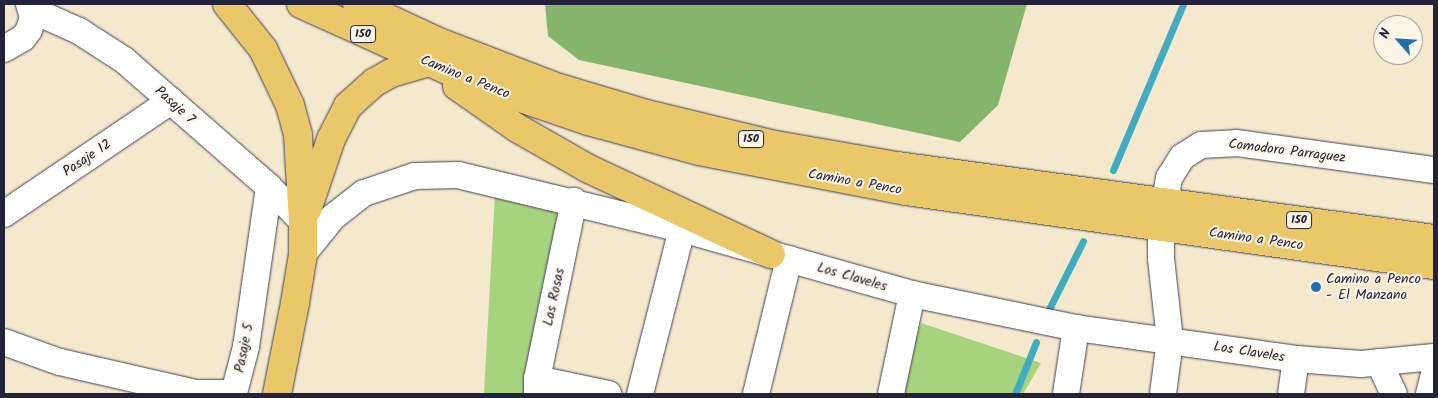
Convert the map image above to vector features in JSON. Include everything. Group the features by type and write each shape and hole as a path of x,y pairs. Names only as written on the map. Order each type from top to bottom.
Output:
{"main road":[{"path":"227,4 263,49 290,105 298,135 303,254 277,394"},
{"name":"Camino a Penco","path":"301,4 426,63 511,96 588,121 772,167 906,191 1434,239"},
{"name":"Camino a Penco","path":"357,4 497,66 603,101 711,130 868,162 1163,213 1434,265"},
{"path":"303,222 331,139 348,106 375,82 391,73 426,63 471,97 551,148 780,257"}],"street":[{"name":"Pasaje 7","path":"31,7 102,45 171,101 269,187 303,222"},
{"path":"4,49 24,38 32,24 31,7"},
{"name":"Pasaje 12","path":"4,214 171,101"},
{"name":"Comodoro Parraguez","path":"1164,394 1170,340 1161,258 1163,213 1174,166 1191,150 1210,143 1236,143 1434,170"},
{"name":"Los Claveles","path":"303,254 316,234 348,204 382,185 414,176 458,175 484,179 682,229 912,294 1076,328 1296,359 1379,362 1434,358"},
{"name":"Pasaje 5","path":"4,342 60,362 195,393 234,392 246,347 269,187"},
{"name":"Las Rosas","path":"537,386 574,201"},
{"path":"640,394 682,229"},
{"path":"756,394 780,257"},
{"path":"891,394 912,294"},
{"path":"1066,394 1076,328"},
{"path":"1291,394 1296,359"},
{"path":"1379,362 1394,394"},
{"path":"1429,394 1434,374"},
{"path":"537,386 608,394"}],"green space":[{"path":"545,4 1027,4 998,105 960,142 579,60 548,36"},
{"path":"495,193 561,210 528,394 484,394"},
{"path":"921,323 1041,363 1023,394 898,394"}],"waterway":[{"path":"1113,170 1183,4"},
{"path":"1049,309 1083,241"},
{"path":"1015,394 1036,342"}],"place":[{"name":"Camino a Penco - El Manzano","path":"1316,287"}]}
